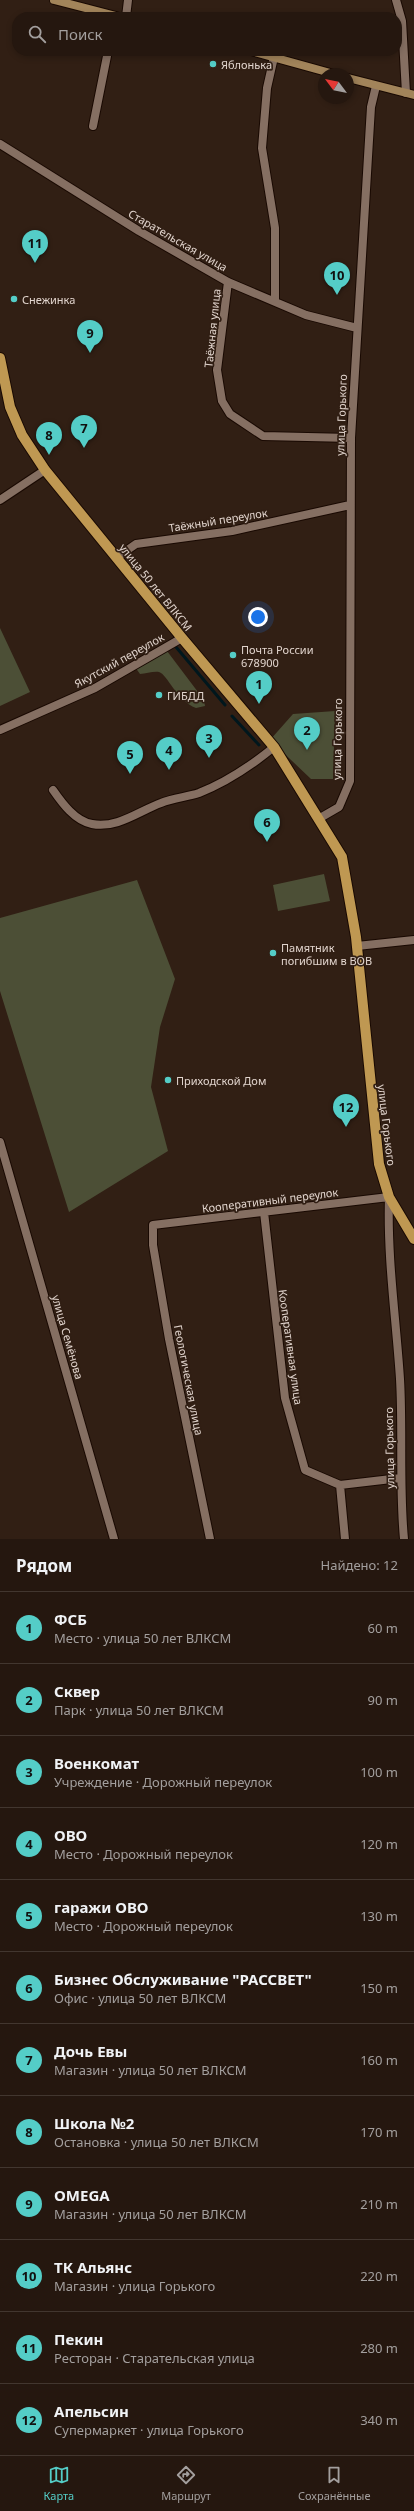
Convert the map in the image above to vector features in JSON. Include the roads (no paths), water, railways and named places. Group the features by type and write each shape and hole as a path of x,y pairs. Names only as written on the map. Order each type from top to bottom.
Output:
{"main road":[{"path":"54,0 101,12"},
{"path":"270,56 318,69"},
{"path":"354,80 410,94"},
{"name":"улица 50 лет ВЛКСМ","path":"0,358 10,407 22,435 45,470 182,638 274,747 320,818"},
{"name":"улица Горького","path":"320,818 342,857 357,946 379,1164 389,1197"},
{"path":"389,1197 414,1239"}],"street":[{"path":"127,12 128,0"},
{"path":"396,0 399,12"},
{"path":"402,21 410,94"},
{"path":"93,126 107,56"},
{"path":"274,57 267,88 262,148 275,228 275,300"},
{"name":"улица Горького","path":"320,818 339,806 350,781 351,438 371,107 376,86"},
{"name":"Старательская улица","path":"0,144 139,231 228,282 275,300 306,315 357,328"},
{"name":"Таёжная улица","path":"228,282 217,370 222,401 230,414 264,436 351,438"},
{"path":"0,500 45,470"},
{"name":"Таёжный переулок","path":"116,558 136,544 232,531 350,505"},
{"name":"Якутский переулок","path":"0,730 95,688 182,638"},
{"path":"53,790 64,805 77,816 91,824 118,822 162,802 199,793 237,774 274,747"},
{"path":"357,946 414,940"},
{"name":"улица Семёнова","path":"0,1142 114,1539"},
{"name":"улица Горького","path":"389,1197 388,1231 400,1380 400,1478 404,1539"},
{"name":"Кооперативный переулок","path":"152,1225 389,1197"},
{"name":"Кооперативная улица","path":"264,1212 285,1398 305,1470 340,1485 400,1478"},
{"name":"Геологическая улица","path":"152,1225 153,1245 169,1339 210,1539"},
{"path":"340,1485 345,1539"}],"waterway":[{"path":"176,647 225,705"},
{"path":"232,716 259,745"}],"place":[{"name":"Яблонька","path":"213,64"},
{"name":"Пекин","path":"35,263"},
{"name":"ТК Альянс","path":"337,295"},
{"name":"Снежинка","path":"14,299"},
{"name":"OMEGA","path":"90,353"},
{"name":"Дочь Евы","path":"84,448"},
{"name":"Школа №2","path":"49,455"},
{"name":"Почта России 678900","path":"233,655"},
{"name":"ГИБДД","path":"159,695"},
{"name":"ФСБ","path":"259,704"},
{"name":"Сквер","path":"307,750"},
{"name":"Военкомат","path":"209,758"},
{"name":"ОВО","path":"169,770"},
{"name":"гаражи ОВО","path":"130,774"},
{"name":"Бизнес Обслуживание \"РАССВЕТ\"","path":"267,842"},
{"name":"Памятник погибшим в ВОВ","path":"273,953"},
{"name":"Приходской Дом","path":"168,1080"},
{"name":"Апельсин","path":"346,1127"}]}
